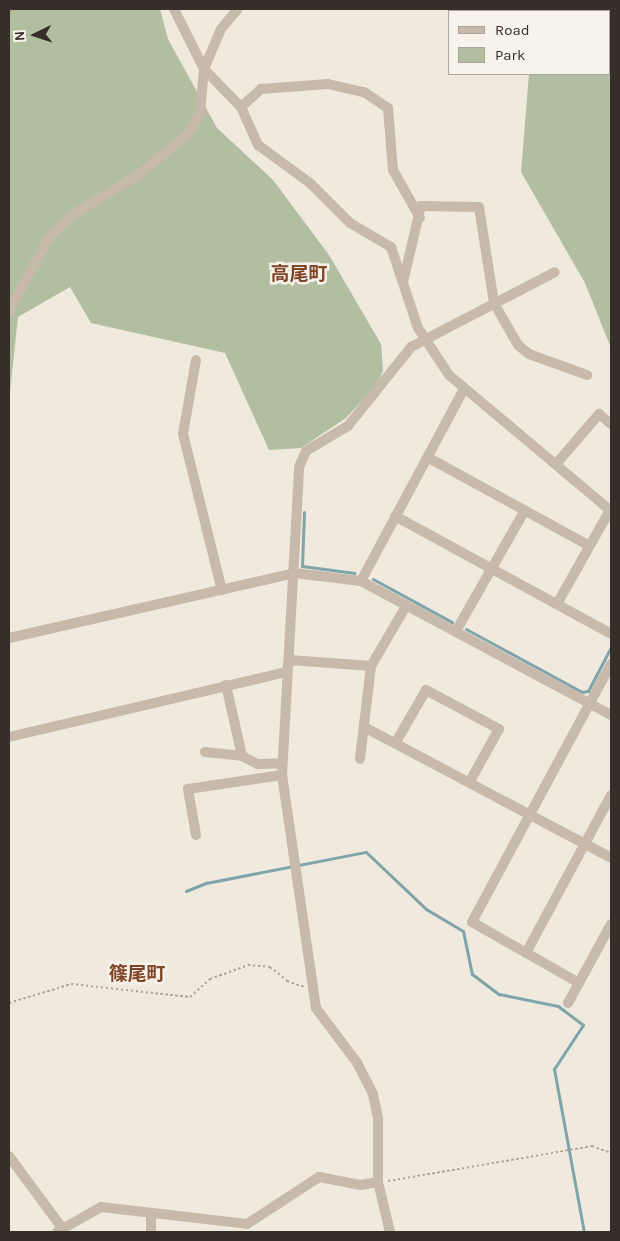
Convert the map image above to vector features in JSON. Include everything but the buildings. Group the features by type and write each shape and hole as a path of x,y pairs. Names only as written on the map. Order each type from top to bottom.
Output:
{"street":[{"path":"174,9 204,69 241,107 264,151 310,183 350,223 387,241 424,339 463,391 557,463 611,510 557,604"},
{"path":"9,312 48,239 74,214 141,174 188,134 200,113 204,69 221,29 238,9"},
{"path":"241,107 260,89 328,84 364,92 388,108 393,170 420,218"},
{"path":"403,283 420,218 421,206 480,207 494,303 523,351 587,375"},
{"path":"390,1232 378,1182 378,1118 373,1094 353,1057 323,1020 313,990 282,775 302,458 306,451 348,426 411,347 555,272"},
{"path":"196,360 183,434 222,590"},
{"path":"361,581 395,516 429,458 463,391"},
{"path":"557,463 599,414 611,424"},
{"path":"429,458 590,546"},
{"path":"456,631 525,510"},
{"path":"395,516 611,634"},
{"path":"9,638 295,573 361,581 611,715"},
{"path":"360,759 371,666 406,606"},
{"path":"290,660 371,666"},
{"path":"9,737 286,672 290,660"},
{"path":"579,983 472,922 611,664"},
{"path":"226,686 242,756"},
{"path":"396,742 426,690 499,728 470,781"},
{"path":"364,727 531,813 611,858"},
{"path":"205,752 242,756 258,764 282,764"},
{"path":"196,835 188,789 282,775"},
{"path":"526,953 611,795"},
{"path":"568,1003 611,924"},
{"path":"9,1156 60,1231 101,1207 151,1215 247,1224 319,1177 361,1185 378,1182"},
{"path":"151,1215 151,1232"}],"path":[{"path":"9,1003 71,984 190,997 216,976 248,965 270,966 287,981 313,990"},
{"path":"378,1182 592,1146 611,1153"}],"green space":[{"path":"9,9 160,9 168,39 217,128 273,180 329,255 381,344 383,370 378,383 346,418 301,448 269,450 225,353 91,323 70,287 18,317 9,401"},
{"path":"366,9 611,9 611,348 585,283 521,172 529,75 610,75 610,10"}],"waterway":[{"path":"304,512 302,566 355,573"},
{"path":"373,579 452,622"},
{"path":"466,629 582,692 588,691 611,647"},
{"path":"186,891 206,883 366,852 426,909 463,931 472,974 499,994 558,1006 583,1025 554,1069 584,1232"}],"district":[{"name":"高尾町","path":"299,275"},
{"name":"篠尾町","path":"137,975"}]}
